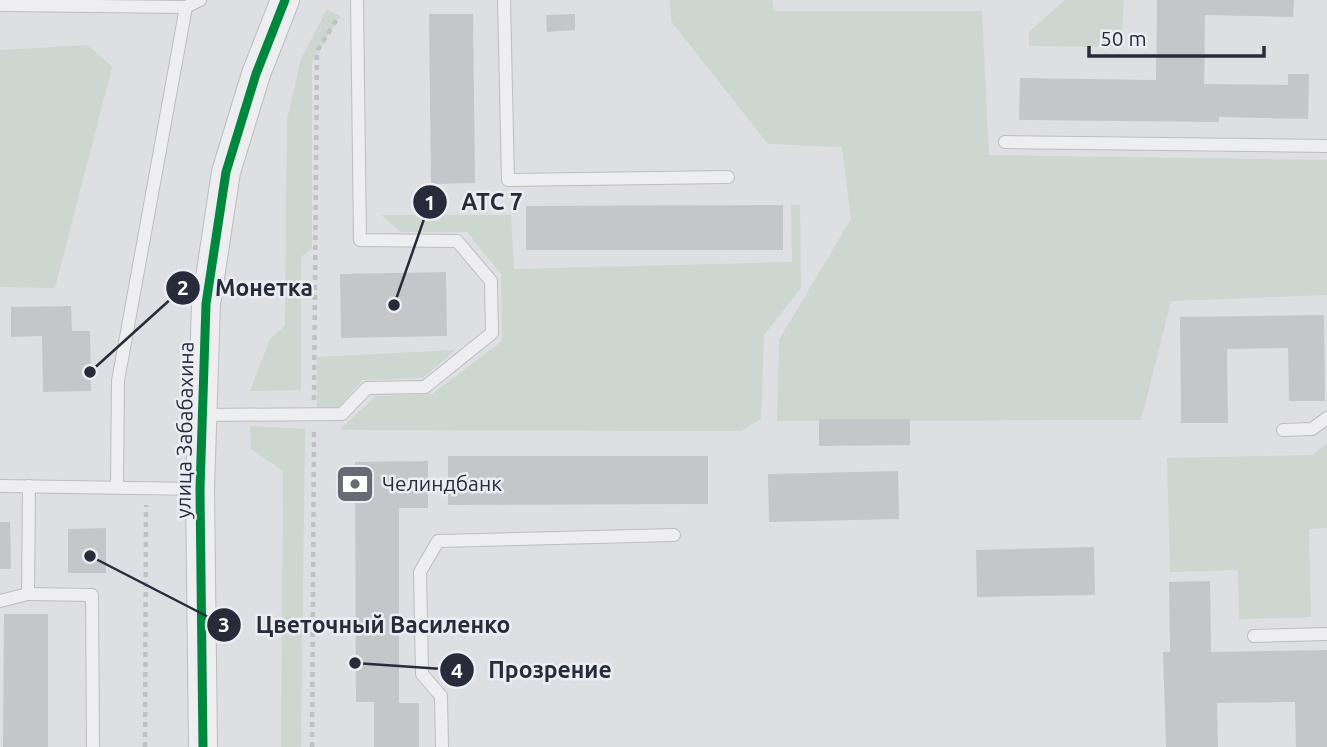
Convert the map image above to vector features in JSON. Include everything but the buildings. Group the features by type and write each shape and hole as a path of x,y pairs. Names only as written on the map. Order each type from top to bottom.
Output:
{"street":[{"name":"улица Забабахина","path":"203,747 200,489 206,304 226,172 256,74 285,0"}],"lane":[{"path":"0,5 91,3 186,7 200,0"},
{"path":"202,415 342,414 367,388 425,387 492,333 491,281 457,241 360,240 357,0"},
{"path":"504,0 508,180 729,177"},
{"path":"117,486 118,381 186,7"},
{"path":"1005,142 1327,146"},
{"path":"1283,429 1312,429 1327,418"},
{"path":"0,486 200,489"},
{"path":"28,593 29,486"},
{"path":"442,747 441,696 422,674 419,572 438,541 674,535"},
{"path":"0,601 28,593 92,595 93,747"},
{"path":"1254,636 1327,634"}],"path":[{"path":"312,747 317,51 343,10"},
{"path":"145,747 146,487"}],"shaded area":[{"path":"670,0 772,0 774,11 982,11 989,155 1327,160 1327,295 1171,301 1141,420 777,421 779,340 851,219 842,147 768,144 671,21"},
{"path":"1065,0 1124,0 1121,47 1029,46 1029,32"},
{"path":"327,9 340,16 312,62 312,248 301,257 301,390 250,391 270,339 285,326 287,120 301,59"},
{"path":"88,45 112,67 55,288 0,287 0,50"},
{"path":"791,205 800,205 801,288 764,335 761,419 741,431 339,430 376,396 432,394 502,341 501,274 467,232 401,232 381,215 511,215 514,269 792,262"},
{"path":"455,350 423,378 362,380 339,407 317,409 317,357"},
{"path":"250,426 305,429 301,747 281,747 283,471 251,449"},
{"path":"1327,443 1327,528 1309,529 1311,617 1239,619 1238,570 1170,572 1167,458 1312,455"}],"cycle path":[{"path":"203,747 200,489 206,304 226,172 256,74 285,0"}],"place":[{"name":"АТС 7","path":"394,305"},
{"name":"Монетка","path":"90,372"},
{"name":"Челиндбанк","path":"355,484"},
{"name":"Цветочный Василенко","path":"90,556"},
{"name":"Прозрение","path":"355,663"}]}
